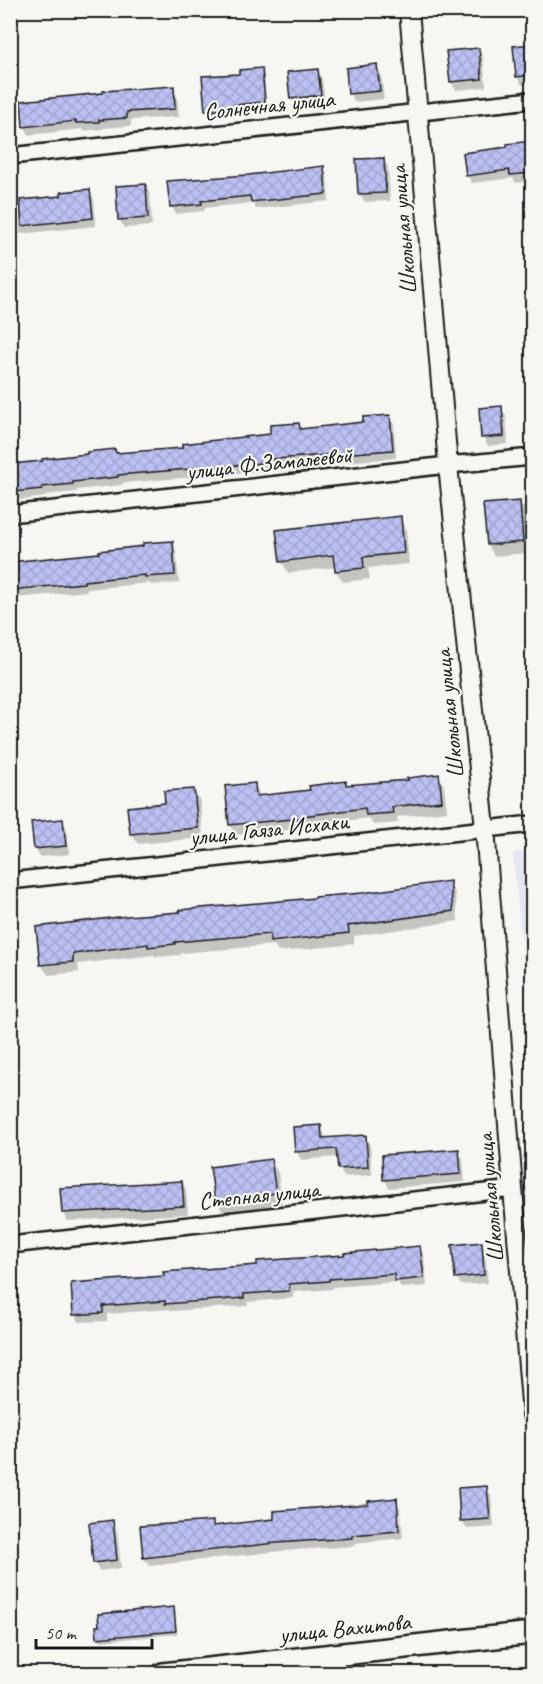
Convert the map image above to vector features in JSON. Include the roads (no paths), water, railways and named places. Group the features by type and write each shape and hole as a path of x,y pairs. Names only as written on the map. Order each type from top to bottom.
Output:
{"main road":[{"name":"улица Вахитова","path":"163,1674 532,1633"}],"street":[{"name":"Школьная улица","path":"409,10 448,465 485,828 532,1414"},
{"name":"Солнечная улица","path":"10,156 532,100"},
{"name":"улица Ф.Замалеевой","path":"10,514 532,457"},
{"name":"улица Гаяза Исхаки","path":"10,881 532,824"},
{"name":"Степная улица","path":"10,1245 513,1189"}]}
